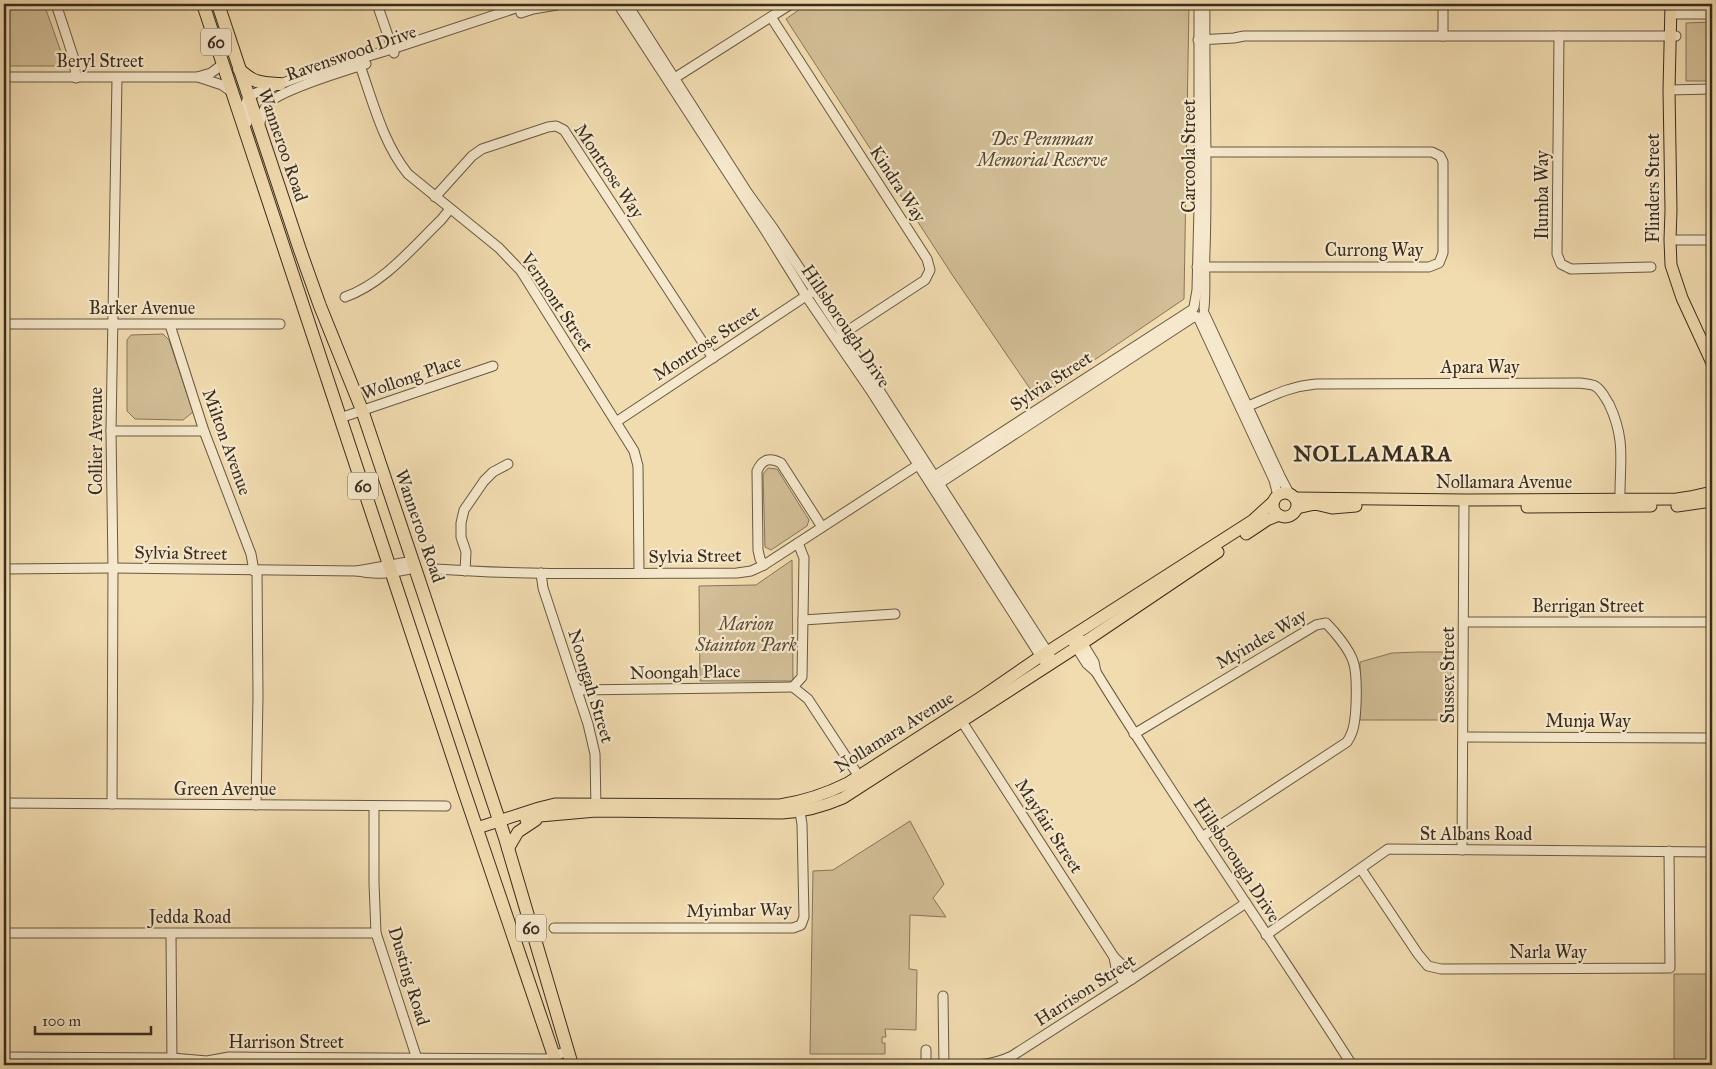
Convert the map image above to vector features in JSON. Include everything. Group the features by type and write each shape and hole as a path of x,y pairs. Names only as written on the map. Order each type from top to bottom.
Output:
{"highway":[{"name":"Wanneroo Road","path":"203,4 556,1062"},
{"name":"Wanneroo Road","path":"218,4 320,306 362,410 414,564 508,849 570,1059"},
{"path":"239,68 249,78 256,81 280,84"}],"main road":[{"name":"Flinders Street","path":"1674,9 1672,265 1682,298 1712,363"},
{"name":"Flinders Street","path":"1673,240 1683,280 1712,348"},
{"name":"Nollamara Avenue","path":"1620,503 1677,499 1712,492"},
{"path":"1284,494 1294,500 1294,513 1289,516 1280,515 1275,509 1276,499 1284,494"},
{"name":"Nollamara Avenue","path":"1217,548 1252,521 1276,499"},
{"name":"Nollamara Avenue","path":"1294,500 1464,504 1620,503 1682,506 1712,501"},
{"name":"Nollamara Avenue","path":"500,824 525,812 555,804 596,807 780,805 813,809 842,798 861,779 959,717 1050,665 1076,641 1217,548 1267,520 1280,515"},
{"name":"Nollamara Avenue","path":"959,717 1044,654 1076,641"},
{"path":"491,796 498,805 506,810 525,812"},
{"name":"Nollamara Avenue","path":"478,831 500,824 596,807"},
{"path":"508,849 522,828 544,816"}],"street":[{"path":"56,4 74,59 76,78"},
{"path":"377,4 393,52"},
{"name":"Ravenswood Drive","path":"393,52 528,4"},
{"name":"Ravenswood Drive","path":"259,126 266,105 272,100 307,84 359,63 393,52 533,9 558,4"},
{"name":"Hillsborough Drive","path":"618,4 773,228 814,291 872,394 933,482 1050,665"},
{"name":"Hillsborough Drive","path":"627,4 671,80 806,296 839,337"},
{"path":"671,80 791,4"},
{"name":"Carcoola Street","path":"1198,4 1202,36"},
{"name":"Carcoola Street","path":"1205,4 1202,36 1203,207 1201,267 1206,292 1198,312 1272,468 1294,500"},
{"path":"1443,4 1444,36"},
{"path":"1674,9 1712,14"},
{"name":"Kindra Way","path":"771,17 927,258 930,270 925,280 839,337"},
{"path":"1202,36 1234,38 1244,36 1673,37"},
{"name":"Ilumba Way","path":"1559,36 1557,254 1561,264 1571,269 1651,267"},
{"name":"Ravenswood Drive","path":"248,96 323,69 359,63"},
{"name":"Vermont Street","path":"359,63 388,142 397,160 408,174 499,248 521,271 634,451 638,466 638,574"},
{"name":"Beryl Street","path":"4,77 117,78 197,76 211,73 223,64"},
{"name":"Beryl Street","path":"197,76 222,85 232,92"},
{"name":"Collier Avenue","path":"112,804 113,568 111,431 117,78"},
{"path":"1673,90 1712,89"},
{"path":"248,96 245,111 252,153"},
{"name":"Montrose Way","path":"435,197 472,156 482,149 548,126 556,126 564,130 713,358"},
{"name":"Currong Way","path":"1201,267 1429,267 1439,263 1443,253 1443,162 1440,156 1432,152 1202,152"},
{"path":"345,297 358,292 381,278 450,209"},
{"path":"1673,240 1712,240"},
{"name":"Montrose Street","path":"616,422 814,291"},
{"name":"Sylvia Street","path":"933,482 1198,312"},
{"name":"Barker Avenue","path":"4,324 280,324"},
{"name":"Milton Avenue","path":"170,324 204,431 255,571 258,697 256,805"},
{"name":"Wollong Place","path":"340,418 493,366"},
{"name":"Apara Way","path":"1244,408 1277,392 1298,386 1316,384 1580,383 1593,385 1605,397 1618,426 1622,447 1620,503"},
{"path":"111,431 204,431"},
{"path":"764,565 758,550 757,471 760,464 766,460 774,459 781,463 822,528"},
{"name":"Sylvia Street","path":"436,570 638,574 737,573 751,571 764,565 822,528 920,463"},
{"path":"465,571 466,552 461,537 461,523 464,510 484,481 493,472 508,464"},
{"name":"Carcoola Street","path":"1272,468 1277,489 1276,499"},
{"name":"Sussex Street","path":"1462,850 1464,504"},
{"path":"798,543 804,558 802,677 793,687 808,699 861,779"},
{"name":"Sylvia Street","path":"4,569 113,568 357,571 370,575 414,564"},
{"name":"Noongah Street","path":"541,573 543,588 578,690 595,754 596,807"},
{"path":"803,620 895,614"},
{"name":"Berrigan Street","path":"1464,622 1712,622"},
{"name":"Myindee Way","path":"1134,734 1316,625 1326,623 1353,659 1356,671 1355,720 1347,742 1202,837"},
{"name":"Hillsborough Drive","path":"1076,641 1094,662 1096,672 1134,734 1352,1065"},
{"name":"Noongah Place","path":"578,690 793,687"},
{"name":"Mayfair Street","path":"959,717 1114,957 1132,979"},
{"name":"Munja Way","path":"1464,737 1712,738"},
{"name":"Green Avenue","path":"4,803 446,806"},
{"name":"Dusting Road","path":"374,806 376,933 418,1062"},
{"name":"Myimbar Way","path":"554,928 793,928 801,925 804,917 799,807"},
{"name":"St Albans Road","path":"1266,935 1388,849 1712,852"},
{"name":"Narla Way","path":"1361,869 1428,966 1441,969 1670,968 1669,851"},
{"name":"Harrison Street","path":"927,1065 992,1065 1012,1056 1246,903"},
{"name":"Jedda Road","path":"4,933 376,933"},
{"path":"172,934 172,1061"},
{"name":"Mayfair Street","path":"1114,957 1116,968 1124,984"},
{"path":"943,996 944,1065"},
{"path":"926,1050 927,1065"},
{"name":"Harrison Street","path":"4,1057 227,1063 465,1062 547,1058 556,1062 570,1059"},
{"name":"Harrison Street","path":"93,1065 172,1061 189,1065"},
{"name":"Harrison Street","path":"418,1062 425,1065"},
{"path":"4,1064 68,1065"},
{"path":"596,1065 918,1065"}],"green space":[{"path":"4,4 44,4 66,66 4,66"},
{"name":"Des Pennman Memorial Reserve","path":"807,4 1189,4 1184,299 1037,399 953,276 786,19"},
{"path":"1712,22 1712,81 1686,81 1686,23"},
{"path":"163,334 169,340 193,412 183,420 135,419 127,411 127,340 131,335"},
{"path":"768,468 777,469 809,520 807,526 771,550 765,547 763,474"},
{"name":"Marion Stainton Park","path":"792,560 793,681 700,681 699,586 756,585"},
{"path":"1451,652 1451,720 1360,720 1360,662 1392,653"},
{"path":"910,821 944,884 933,898 946,917 910,915 909,969 917,970 916,1030 885,1029 886,1037 882,1037 882,1043 885,1043 885,1054 810,1054 813,871 833,870"},
{"path":"1674,974 1712,974 1712,1065 1674,1065"}],"district":[{"name":"NOLLAMARA","path":"1373,453"}]}
